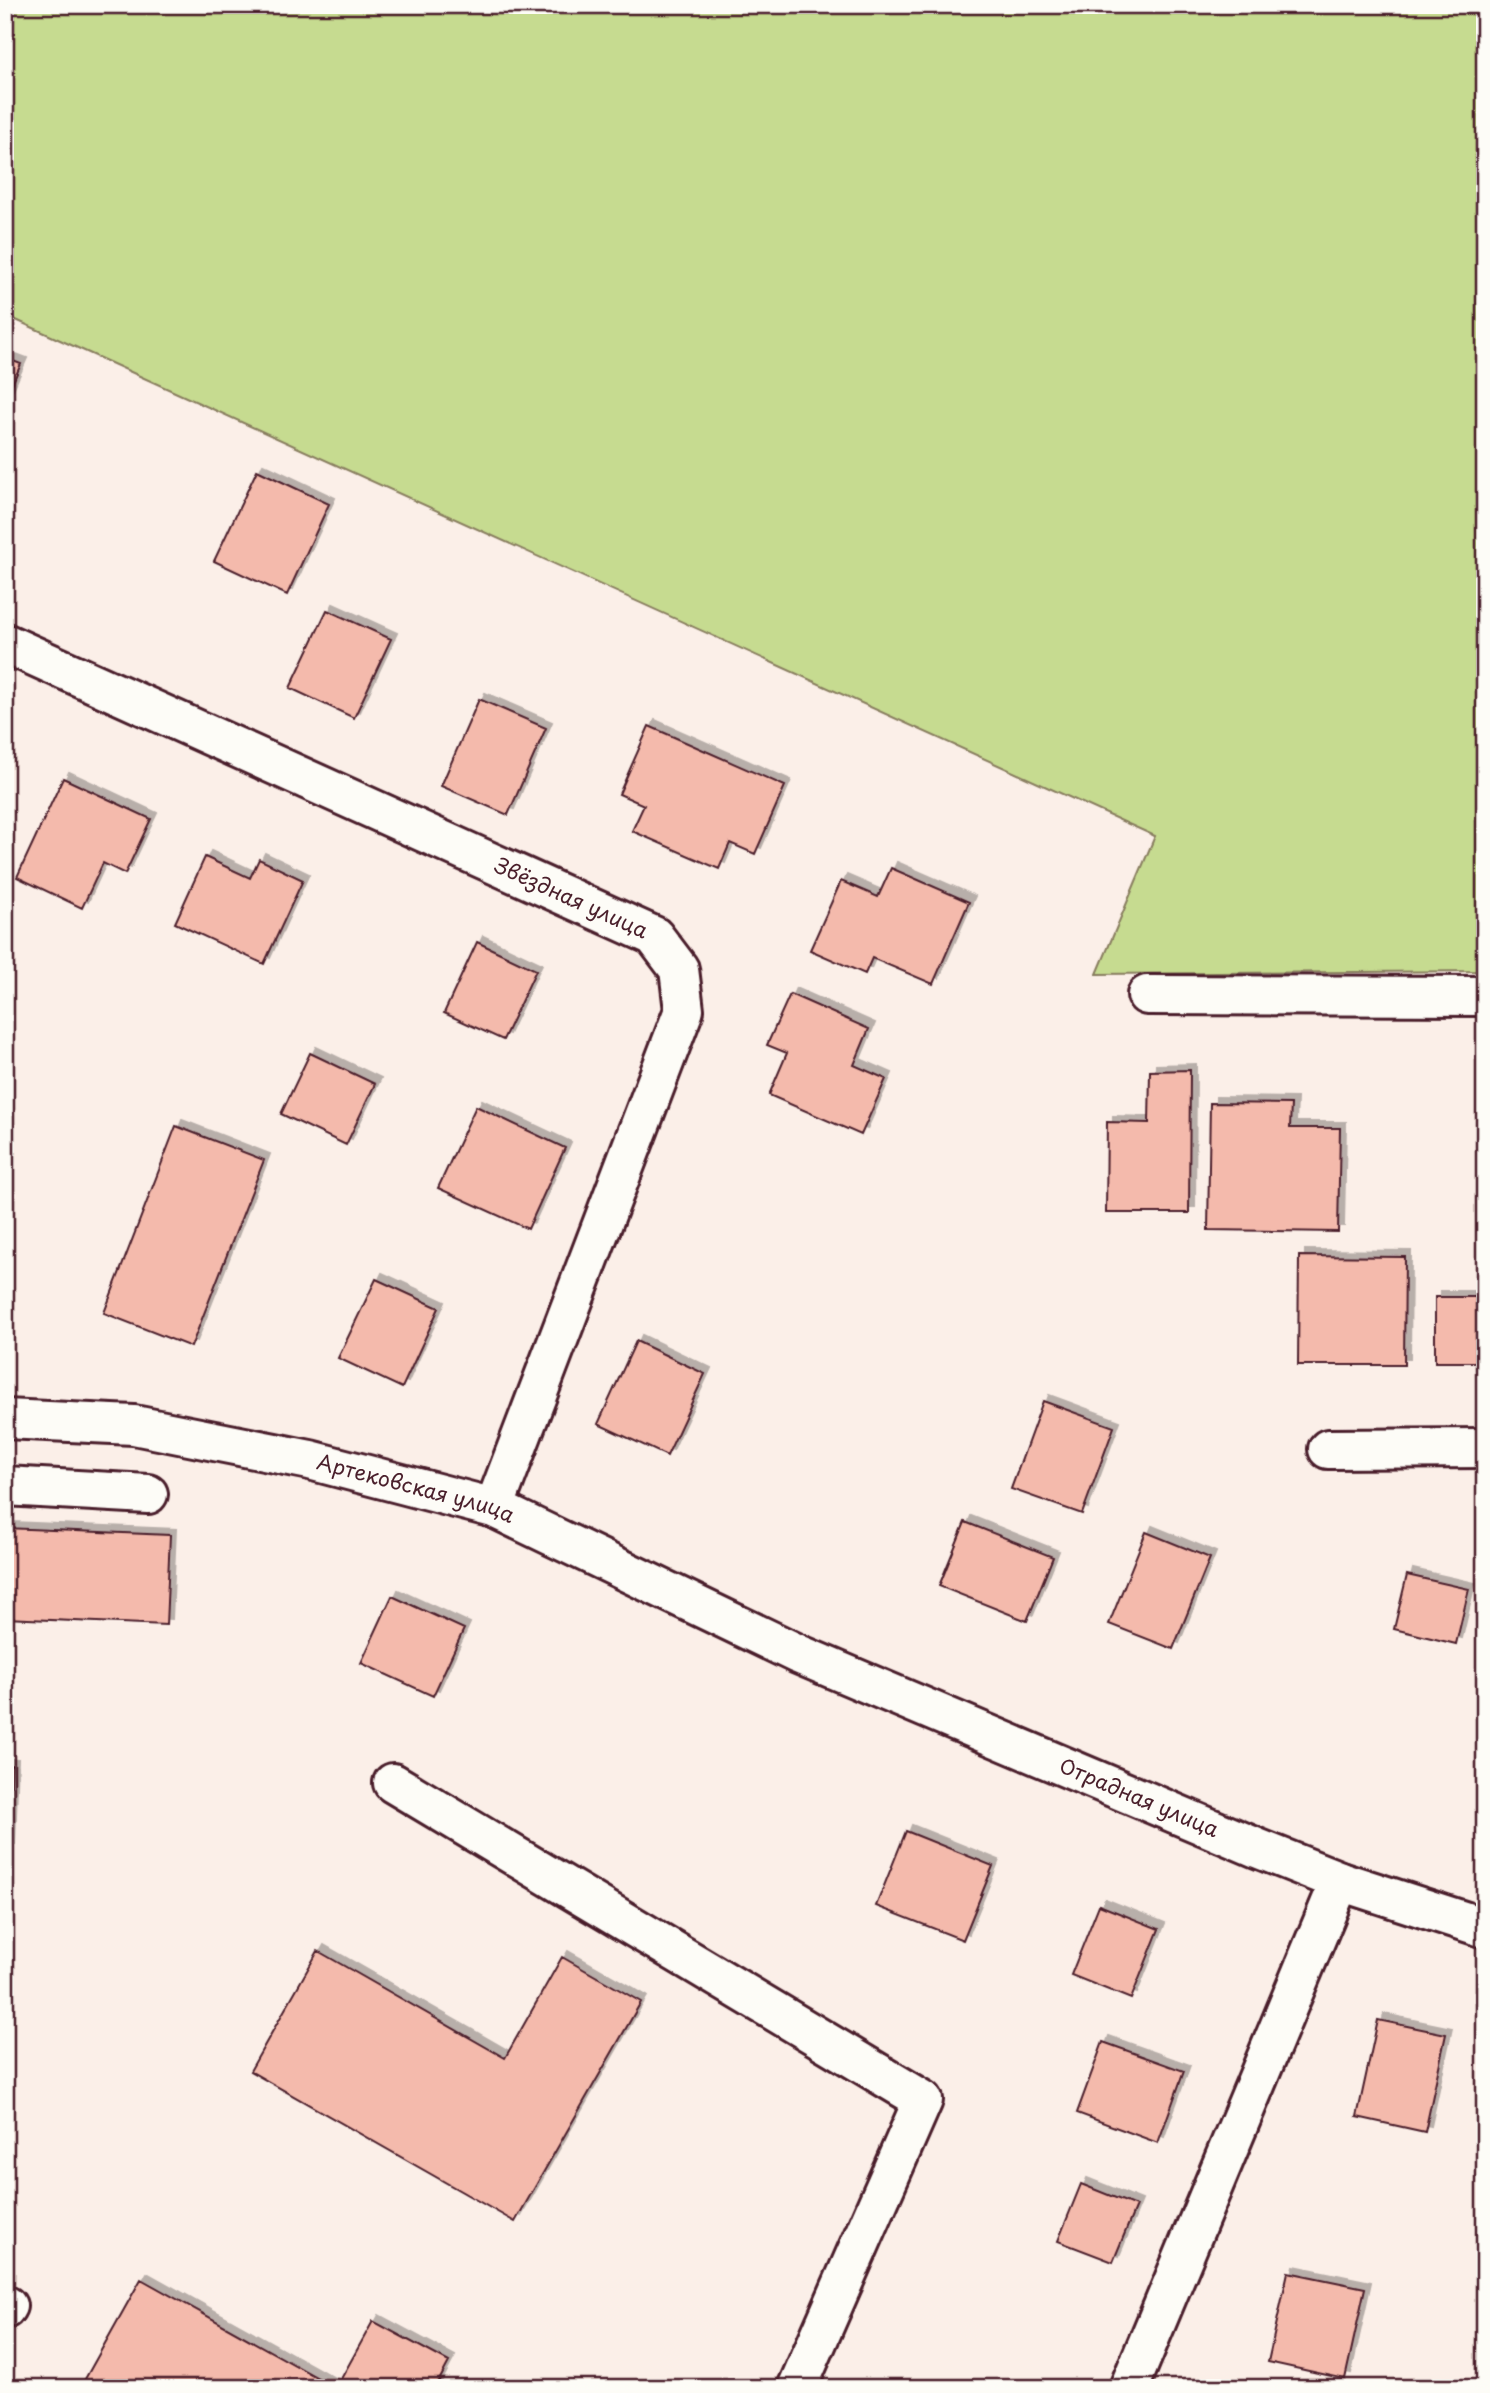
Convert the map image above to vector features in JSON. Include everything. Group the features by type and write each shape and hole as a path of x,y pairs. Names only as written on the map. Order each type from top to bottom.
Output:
{"street":[{"name":"Звёздная улица","path":"5,643 654,936 680,969 684,1010 494,1508"},
{"path":"1147,995 1485,996"},
{"name":"Артековская улица","path":"5,1419 134,1425 310,1460 494,1508 798,1654"},
{"path":"1328,1449 1485,1448"},
{"path":"5,1486 148,1494"},
{"name":"Отрадная улица","path":"798,1654 1340,1881 1485,1928"},
{"path":"393,1783 923,2101 797,2388"},
{"path":"1129,2388 1340,1881"}],"green space":[{"path":"5,5 1485,5 1485,971 1097,974 1155,836 5,315"}],"building":[{"path":"5,358 21,364 5,400"},
{"path":"257,470 329,504 287,595 214,561"},
{"path":"327,610 391,639 354,718 290,688"},
{"path":"479,699 546,728 508,815 441,786"},
{"path":"649,726 785,786 755,854 730,843 719,869 632,831 644,805 619,794"},
{"path":"63,778 151,819 125,874 103,863 82,908 17,877"},
{"path":"205,857 250,878 259,859 303,880 264,964 175,923"},
{"path":"891,868 969,902 933,984 872,958 865,974 810,950 841,881 878,897"},
{"path":"477,942 536,970 503,1040 444,1013"},
{"path":"790,994 869,1029 854,1065 886,1079 861,1135 769,1095 787,1053 767,1045"},
{"path":"310,1053 375,1084 346,1145 281,1114"},
{"path":"1190,1070 1189,1213 1106,1213 1107,1122 1149,1123 1150,1071"},
{"path":"1210,1103 1291,1104 1290,1128 1340,1128 1338,1232 1208,1230"},
{"path":"476,1106 565,1148 528,1229 438,1188"},
{"path":"176,1126 264,1160 191,1347 104,1313"},
{"path":"1299,1256 1405,1257 1404,1365 1298,1365"},
{"path":"376,1279 439,1308 402,1388 338,1358"},
{"path":"1435,1297 1485,1297 1485,1362 1435,1362"},
{"path":"636,1341 705,1374 667,1456 598,1424"},
{"path":"1043,1401 1114,1427 1082,1514 1011,1489"},
{"path":"965,1522 1053,1557 1027,1621 939,1586"},
{"path":"5,1528 170,1535 166,1625 5,1618"},
{"path":"1146,1532 1210,1558 1173,1649 1109,1624"},
{"path":"1407,1575 1469,1589 1456,1644 1394,1629"},
{"path":"392,1596 464,1629 433,1696 361,1663"},
{"path":"5,1765 12,1765 9,1850 5,1850"},
{"path":"906,1831 993,1866 963,1940 876,1906"},
{"path":"1099,1905 1159,1929 1131,1999 1071,1975"},
{"path":"318,1951 505,2058 562,1957 641,2002 515,2222 250,2071"},
{"path":"1378,2020 1446,2034 1425,2132 1357,2117"},
{"path":"1103,2042 1184,2071 1158,2143 1077,2113"},
{"path":"1081,2184 1136,2206 1113,2262 1058,2241"},
{"path":"1288,2272 1365,2288 1345,2379 1268,2362"},
{"path":"141,2279 336,2388 80,2388"},
{"path":"373,2321 449,2362 435,2388 336,2388"}]}
